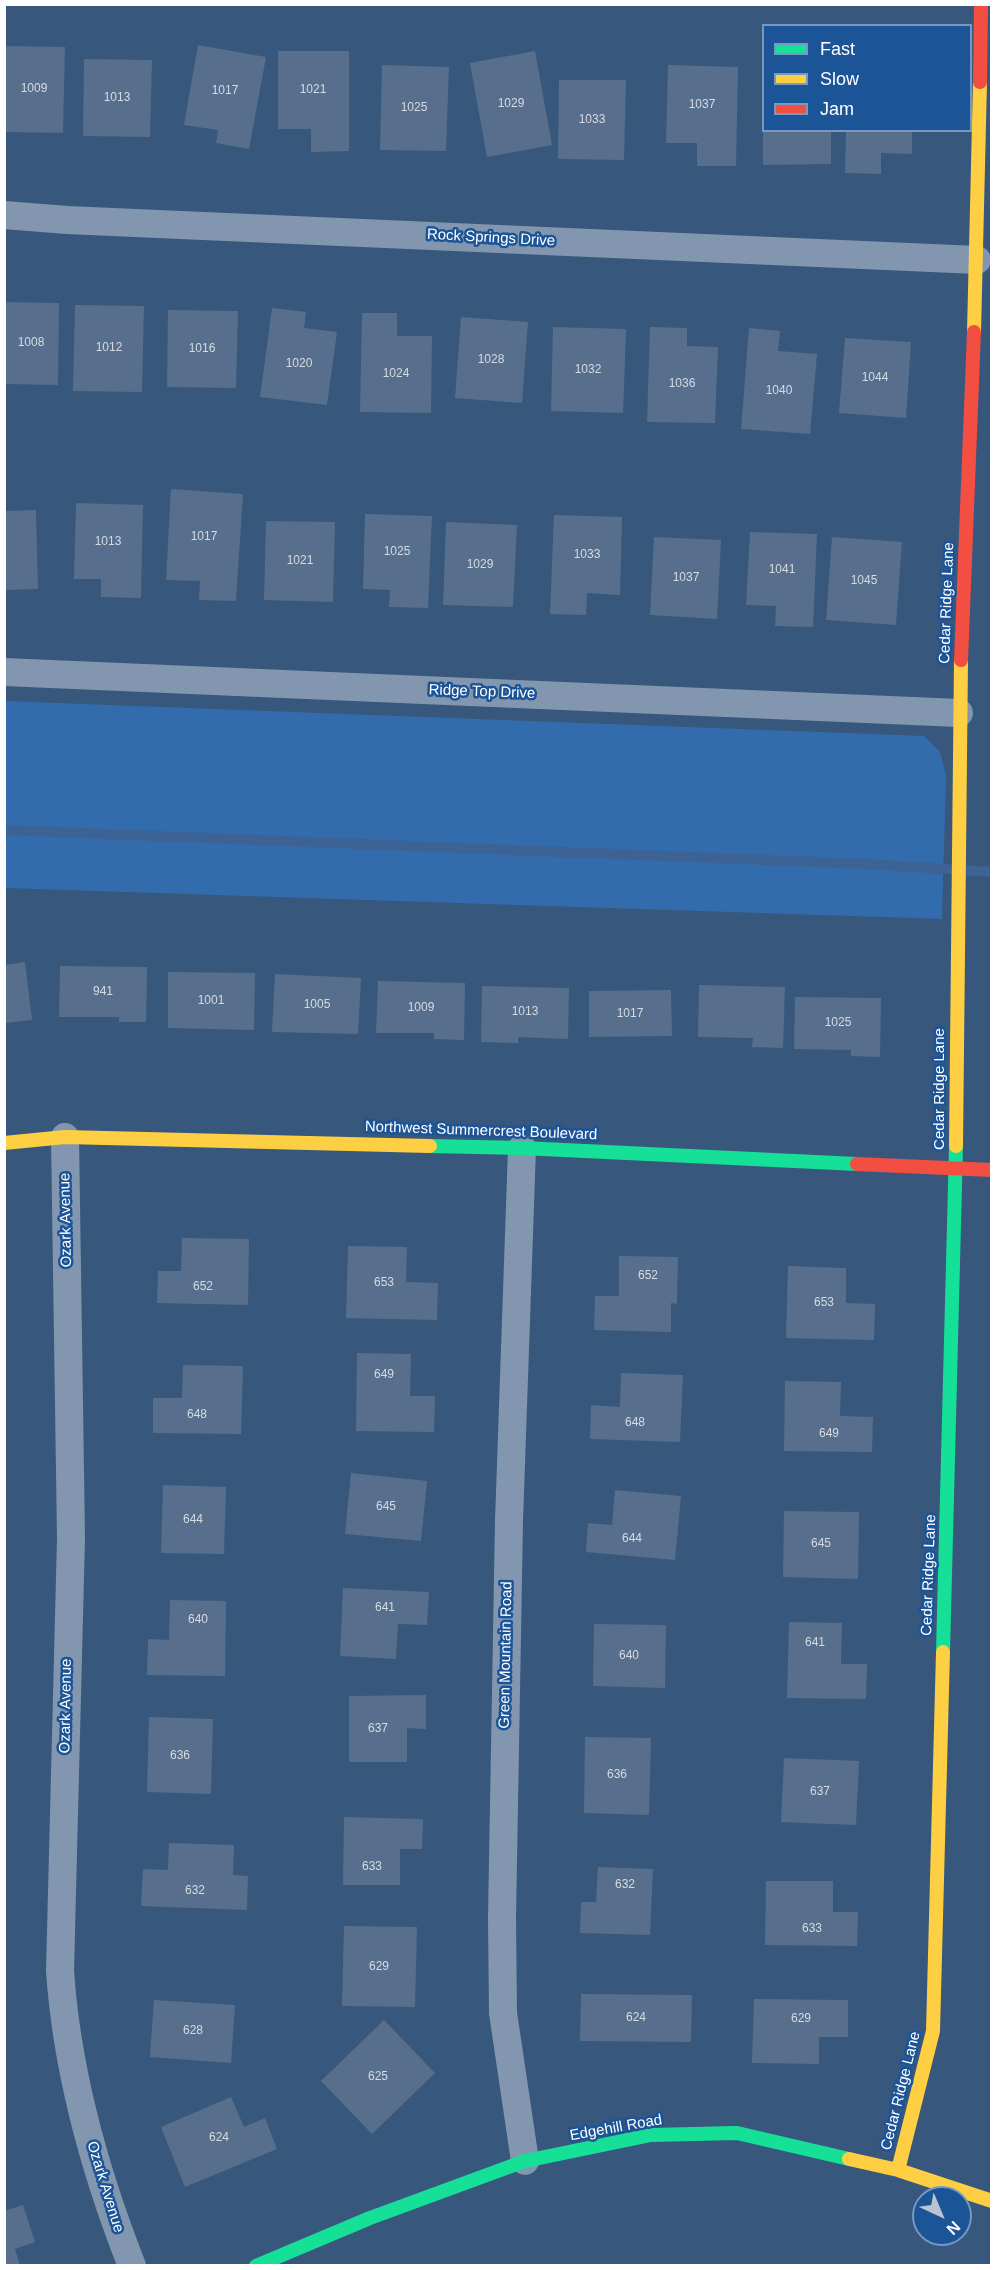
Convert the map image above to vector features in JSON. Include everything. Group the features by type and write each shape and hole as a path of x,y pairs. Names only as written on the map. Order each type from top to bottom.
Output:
{"street":[{"name":"Cedar Ridge Lane","path":"898,2170 933,2031 956,1169 959,713 977,260 981,4"},
{"name":"Rock Springs Drive","path":"4,215 67,220 977,260"},
{"name":"Ridge Top Drive","path":"4,672 959,713"},
{"name":"Northwest Summercrest Boulevard","path":"4,1143 65,1137 522,1148 992,1170"},
{"name":"Ozark Avenue","path":"65,1137 71,1538 60,1971 63,2018 84,2116 110,2211 132,2265"},
{"name":"Green Mountain Road","path":"522,1148 509,1509 502,1918 503,2013 525,2161"},
{"name":"Edgehill Road","path":"256,2265 370,2218 525,2161 651,2135 737,2133 898,2170 992,2201"}],"shaded area":[{"path":"5,701 924,736 940,752 946,775 942,919 5,888"}],"building":[{"path":"198,45 266,57 249,149 216,143 218,130 184,125"},
{"path":"4,46 65,47 63,133 4,132"},
{"path":"278,51 349,51 349,151 311,152 311,129 278,129"},
{"path":"535,51 552,145 487,157 470,63"},
{"path":"84,59 152,60 150,137 83,136"},
{"path":"382,65 449,67 446,151 380,150"},
{"path":"668,65 738,67 736,166 697,166 697,143 666,143"},
{"path":"559,80 626,80 624,160 558,159"},
{"path":"763,132 831,132 831,164 763,165"},
{"path":"846,132 912,132 912,154 881,153 881,174 845,173"},
{"path":"4,302 59,303 58,385 4,384"},
{"path":"75,305 144,306 142,392 73,391"},
{"path":"272,308 306,312 304,328 337,332 327,405 260,397"},
{"path":"168,310 238,311 236,388 167,387"},
{"path":"362,313 397,313 397,336 432,336 431,413 360,412"},
{"path":"461,317 528,322 522,403 455,398"},
{"path":"553,327 626,329 623,413 551,411"},
{"path":"650,327 687,328 687,346 718,347 715,423 647,422"},
{"path":"749,328 780,331 778,351 817,354 810,434 741,429"},
{"path":"845,338 911,342 906,418 839,413"},
{"path":"171,489 243,494 236,601 199,600 200,581 166,580"},
{"path":"76,503 143,505 141,598 101,597 101,579 74,579"},
{"path":"36,510 38,589 5,590 5,511"},
{"path":"365,514 432,516 428,608 389,607 390,590 363,589"},
{"path":"554,515 622,517 620,595 587,593 586,615 550,614"},
{"path":"266,521 335,522 333,602 264,600"},
{"path":"446,522 517,525 513,607 443,605"},
{"path":"750,532 817,534 813,627 775,626 776,606 746,605"},
{"path":"654,537 721,540 717,619 650,615"},
{"path":"832,537 902,542 896,625 826,620"},
{"path":"25,962 32,1020 4,1023 4,965"},
{"path":"60,966 147,967 146,1022 119,1022 119,1017 59,1017"},
{"path":"168,972 255,973 254,1030 168,1028"},
{"path":"275,974 361,978 358,1034 272,1032"},
{"path":"378,981 465,983 464,1040 434,1039 434,1033 376,1033"},
{"path":"699,985 785,987 783,1048 752,1047 753,1038 698,1037"},
{"path":"482,986 569,988 568,1039 518,1037 518,1043 481,1042"},
{"path":"671,990 672,1036 589,1037 589,991"},
{"path":"795,997 881,998 880,1057 851,1056 851,1050 794,1049"},
{"path":"182,1238 249,1239 248,1305 157,1303 158,1271 181,1271"},
{"path":"348,1246 407,1247 406,1282 438,1283 437,1320 346,1318"},
{"path":"619,1256 678,1257 677,1304 671,1303 671,1332 594,1330 595,1296 619,1296"},
{"path":"788,1266 846,1268 846,1303 875,1304 874,1340 786,1338"},
{"path":"357,1353 411,1354 410,1396 435,1396 434,1432 356,1431"},
{"path":"183,1365 243,1366 241,1434 153,1433 153,1398 182,1398"},
{"path":"621,1373 683,1375 680,1442 590,1439 591,1405 620,1407"},
{"path":"785,1381 841,1382 840,1416 873,1417 872,1452 784,1451"},
{"path":"351,1473 427,1481 421,1541 345,1534"},
{"path":"163,1485 226,1487 224,1554 161,1553"},
{"path":"615,1490 681,1496 675,1560 586,1552 588,1523 612,1525"},
{"path":"784,1511 859,1512 858,1579 783,1577"},
{"path":"343,1588 429,1592 427,1625 398,1624 396,1659 340,1656"},
{"path":"170,1600 226,1601 225,1676 147,1675 148,1639 169,1640"},
{"path":"789,1622 842,1623 841,1664 867,1664 866,1699 787,1698"},
{"path":"594,1624 666,1625 665,1688 593,1686"},
{"path":"426,1695 426,1729 407,1728 407,1762 349,1762 349,1696"},
{"path":"149,1717 213,1719 211,1794 147,1792"},
{"path":"585,1737 651,1738 649,1815 584,1813"},
{"path":"784,1758 859,1761 856,1825 781,1822"},
{"path":"344,1817 423,1819 422,1849 400,1849 400,1885 343,1885"},
{"path":"169,1843 234,1845 233,1875 248,1876 247,1910 141,1906 143,1869 168,1870"},
{"path":"598,1867 653,1869 650,1935 580,1933 581,1902 596,1902"},
{"path":"766,1881 833,1881 833,1912 858,1912 857,1946 765,1945"},
{"path":"344,1926 417,1927 415,2007 342,2006"},
{"path":"581,1994 692,1995 691,2042 580,2041"},
{"path":"754,1999 848,2000 848,2037 819,2037 819,2064 752,2063"},
{"path":"154,2000 235,2005 231,2063 150,2057"},
{"path":"384,2020 435,2073 372,2134 321,2081"},
{"path":"231,2097 244,2127 265,2118 277,2149 185,2187 161,2127"},
{"path":"23,2205 35,2242 15,2249 20,2266 4,2266 4,2211"}],"waterway":[{"path":"4,830 867,864 992,872"}],"traffic: fast":[{"path":"430,1146 522,1148 857,1164"},
{"path":"943,1652 956,1146"},
{"path":"256,2266 370,2218 525,2161 651,2135 737,2133 849,2159"}],"traffic: slow":[{"path":"974,332 980,82"},
{"path":"956,1146 961,660"},
{"path":"4,1143 65,1137 430,1146"},
{"path":"898,2170 933,2031 943,1652"},
{"path":"849,2159 898,2170 992,2201"}],"traffic: jam":[{"path":"980,82 981,4"},
{"path":"961,660 974,332"},
{"path":"857,1164 992,1170"}]}
